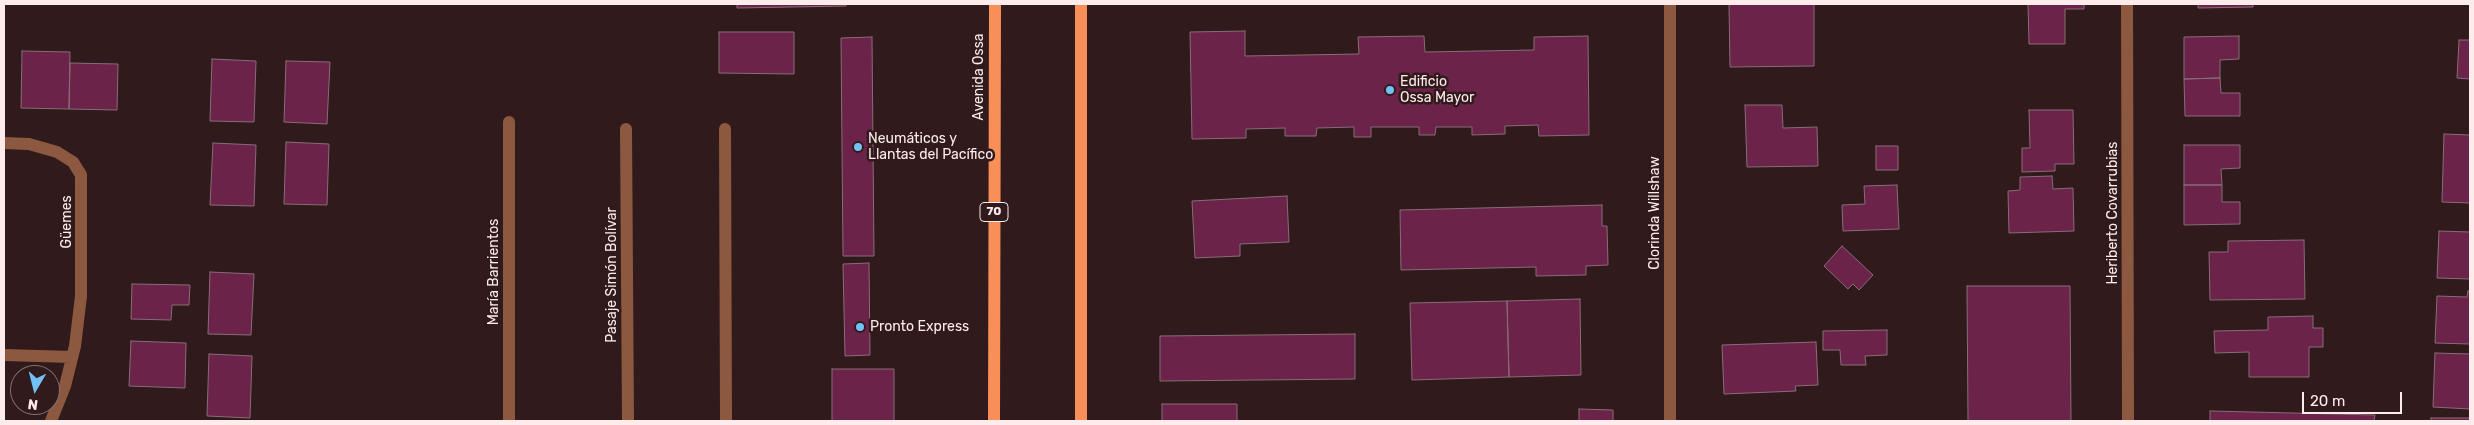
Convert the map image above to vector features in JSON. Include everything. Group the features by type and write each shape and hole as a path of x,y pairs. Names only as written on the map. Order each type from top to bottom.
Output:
{"main road":[{"name":"Avenida Ossa","path":"994,4 994,421"},
{"path":"1081,4 1081,421"}],"street":[{"name":"Clorinda Willshaw","path":"1670,4 1670,421"},
{"name":"Heriberto Covarrubias","path":"2127,4 2128,421"},
{"name":"María Barrientos","path":"509,122 509,421"},
{"name":"Pasaje Simón Bolívar","path":"626,129 628,421"},
{"path":"725,129 726,421"},
{"name":"Güemes","path":"4,143 29,144 57,152 73,162 81,175 82,296 65,386 51,421"},
{"path":"4,355 72,357"}],"building":[{"path":"737,4 846,4 846,6 737,8"},
{"path":"1729,4 1814,4 1814,66 1730,67"},
{"path":"2028,4 2084,4 2084,9 2065,9 2065,44 2029,44"},
{"path":"2198,4 2253,4 2253,7 2198,8"},
{"name":"Edificio Ossa Mayor","path":"1245,31 1245,56 1359,54 1358,37 1424,36 1425,52 1534,50 1534,37 1588,36 1589,135 1539,136 1538,125 1505,126 1505,134 1472,135 1472,127 1436,127 1435,135 1419,135 1419,127 1371,127 1371,137 1354,137 1354,127 1317,128 1316,136 1285,136 1285,128 1246,129 1246,138 1192,139 1190,32"},
{"path":"719,32 794,32 794,74 719,73"},
{"path":"2239,36 2239,59 2220,60 2220,78 2184,79 2184,37"},
{"name":"Neumáticos y Llantas del Pacífico","path":"872,37 874,256 843,256 841,38"},
{"path":"2459,40 2470,40 2470,79 2457,78"},
{"path":"22,51 70,52 69,109 21,108"},
{"path":"212,59 256,61 254,122 210,121"},
{"path":"286,61 330,62 327,124 284,122"},
{"path":"70,63 118,64 117,110 69,109"},
{"path":"2220,78 2221,93 2240,93 2240,116 2185,116 2184,79"},
{"path":"1745,105 1782,105 1783,128 1817,127 1818,166 1747,167"},
{"path":"2029,110 2073,110 2074,164 2055,164 2055,171 2022,172 2022,148 2030,148"},
{"path":"2444,134 2470,135 2470,203 2442,202"},
{"path":"286,142 329,144 327,205 284,204"},
{"path":"213,143 256,145 254,206 210,205"},
{"path":"2184,145 2240,145 2240,168 2221,169 2222,185 2184,185"},
{"path":"1876,146 1898,146 1898,170 1876,170"},
{"path":"2052,176 2053,189 2073,188 2074,231 2009,233 2008,191 2020,190 2020,177"},
{"path":"1897,185 1899,229 1843,231 1842,205 1865,204 1864,186"},
{"path":"2184,185 2222,185 2222,202 2240,202 2240,224 2184,225"},
{"path":"1287,196 1289,242 1240,244 1240,256 1195,258 1192,201"},
{"path":"1602,205 1602,226 1607,226 1608,265 1586,266 1586,275 1536,276 1536,267 1401,270 1400,210"},
{"path":"2439,231 2470,232 2470,279 2437,278"},
{"path":"2304,240 2305,299 2210,300 2209,252 2228,252 2228,241"},
{"path":"1842,246 1873,275 1859,290 1853,284 1848,289 1824,266"},
{"path":"869,263 870,355 845,356 843,264"},
{"path":"210,272 254,274 251,335 208,334"},
{"path":"132,284 190,285 189,305 172,305 171,320 131,319"},
{"path":"1967,286 2070,286 2071,421 1968,421"},
{"path":"2468,291 2470,291 2470,344 2435,343 2437,296 2467,297"},
{"path":"1580,299 1581,375 1509,377 1507,301"},
{"path":"1507,301 1509,377 1412,380 1410,303"},
{"path":"2313,316 2313,328 2323,328 2323,347 2309,347 2309,377 2249,377 2249,352 2215,353 2214,331 2268,330 2268,317"},
{"path":"1887,330 1887,355 1865,356 1866,365 1841,365 1840,350 1823,350 1823,331"},
{"path":"1355,334 1355,379 1160,381 1160,336"},
{"path":"131,341 186,343 185,388 129,386"},
{"path":"1816,342 1818,385 1795,386 1796,391 1724,394 1722,345"},
{"path":"2435,353 2470,354 2470,409 2433,407"},
{"path":"209,354 252,356 250,418 207,416"},
{"path":"832,369 894,369 894,421 832,421"},
{"path":"1162,404 1237,404 1237,421 1162,421"},
{"path":"1579,409 1613,410 1613,421 1579,421"},
{"path":"2210,411 2375,415 2374,421 2210,421"},
{"path":"2431,418 2470,418 2470,421 2431,421"}],"place":[{"name":"Edificio Ossa Mayor","path":"1390,90"},
{"name":"Neumáticos y Llantas del Pacífico","path":"858,147"},
{"name":"Pronto Express","path":"860,327"}]}
